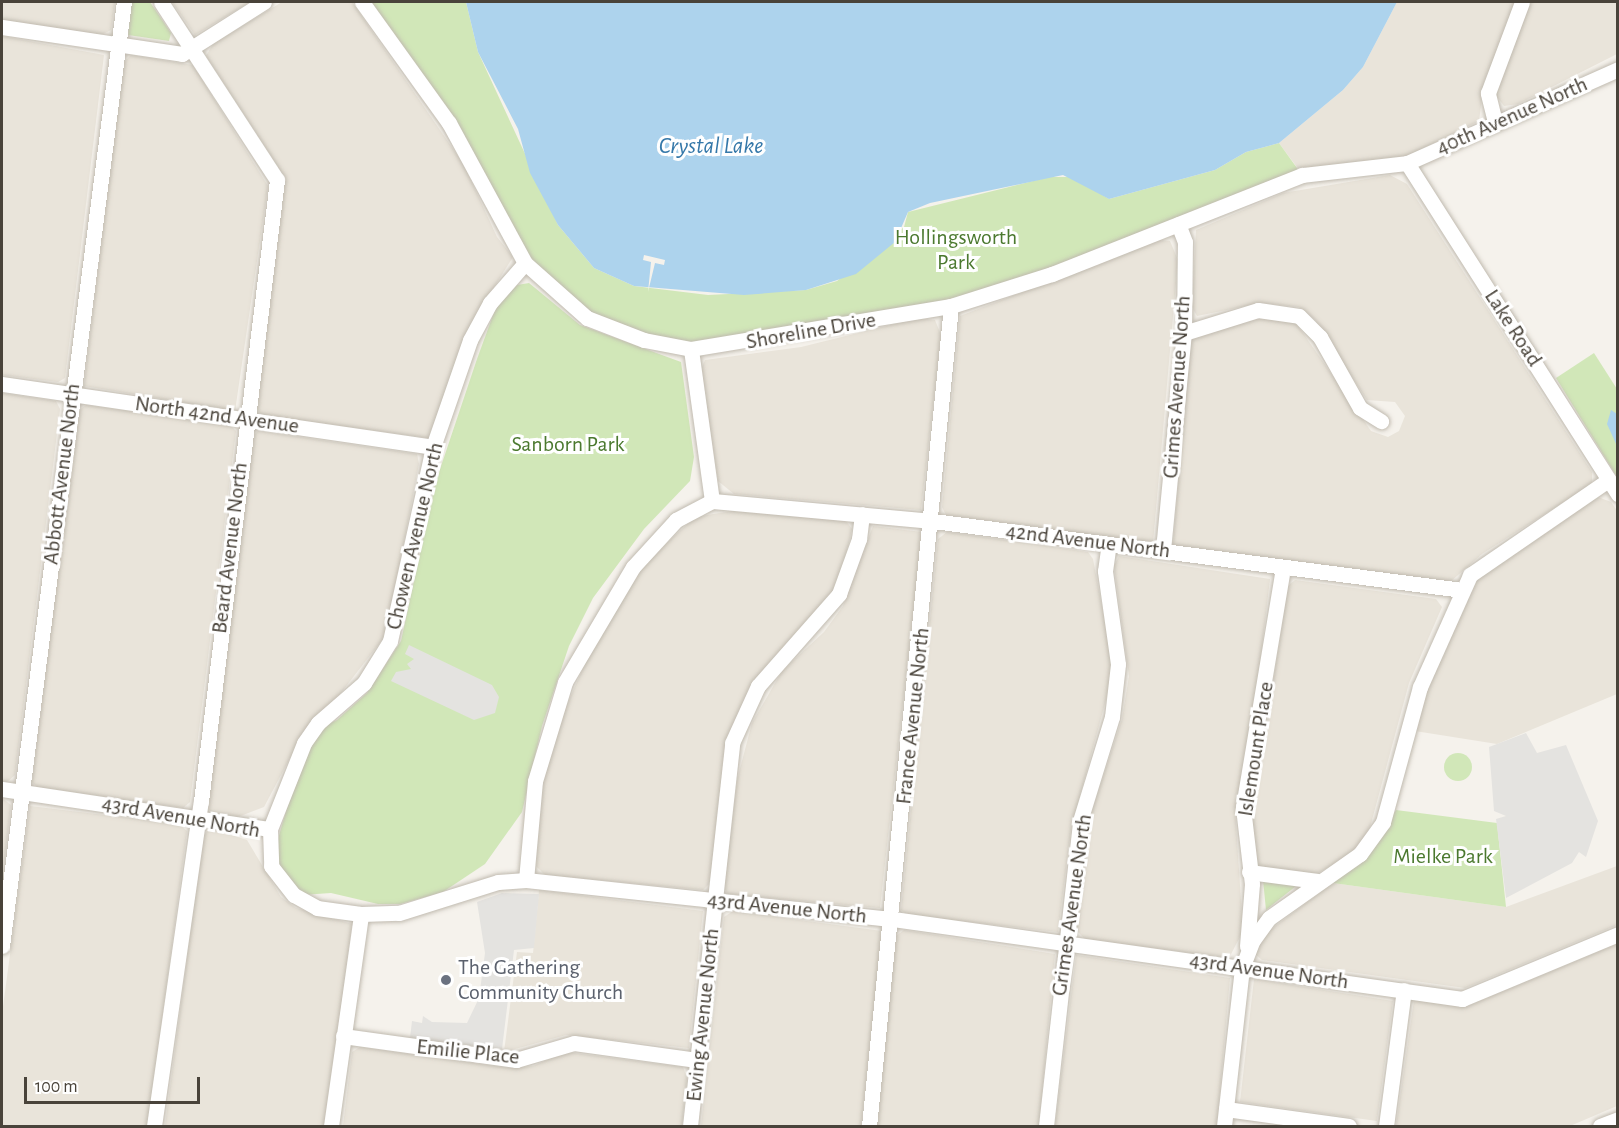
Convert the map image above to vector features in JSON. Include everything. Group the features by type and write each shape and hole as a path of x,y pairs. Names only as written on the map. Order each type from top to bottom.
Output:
{"street":[{"name":"Abbott Avenue North","path":"2,946 124,2"},
{"name":"Beard Avenue North","path":"154,1126 198,817 277,180 161,2"},
{"path":"2,27 182,54 264,2"},
{"name":"Shoreline Drive","path":"362,2 449,123 525,263 587,318 644,340 691,349 951,306 1178,224 1302,175 1407,163"},
{"path":"1495,122 1488,93 1522,2"},
{"name":"40th Avenue North","path":"1407,163 1617,69"},
{"name":"Lake Road","path":"1407,163 1617,494"},
{"name":"Grimes Avenue North","path":"1163,550 1184,333 1185,242 1178,224"},
{"name":"Chowen Avenue North","path":"270,829 304,743 318,723 364,683 390,641 433,447 475,325 525,263"},
{"name":"France Avenue North","path":"869,1126 893,920 933,521 951,306"},
{"path":"1184,333 1258,310 1299,316 1320,337 1360,408 1381,421"},
{"path":"526,880 535,781 565,682 633,567 676,520 712,501 691,349"},
{"name":"North 42nd Avenue","path":"2,384 433,447"},
{"path":"1242,968 1269,918 1317,881 1360,854 1383,822 1420,687 1470,575 1494,554 1608,480"},
{"name":"42nd Avenue North","path":"712,501 933,521 1462,590"},
{"name":"Ewing Avenue North","path":"690,1126 716,900 727,774 742,713 777,661 838,594 859,539 862,514"},
{"name":"Grimes Avenue North","path":"1046,1126 1080,821 1112,717 1118,664 1105,571 1109,544"},
{"name":"Islemount Place","path":"1224,1126 1242,968 1252,911 1243,807 1283,567"},
{"name":"43rd Avenue North","path":"2,789 270,829 271,866 294,895 317,908 361,914 399,913 498,882 526,880 893,920 1065,942 1462,999 1617,934"},
{"path":"1249,872 1317,881"},
{"path":"331,1126 361,914"},
{"path":"1386,1126 1404,990"},
{"name":"Emilie Place","path":"343,1036 516,1060 574,1043 697,1060"},
{"path":"1226,1109 1349,1126"},
{"path":"1600,1126 1617,1119"}],"shaded area":[{"path":"2,2 115,2 111,30 101,35 2,20"},
{"path":"172,2 250,2 195,35"},
{"path":"282,2 352,2 464,165 497,237 513,257 476,316 428,438 262,415 256,408 284,176 206,56 213,44"},
{"path":"1397,2 1518,2 1484,82 1479,121 1403,158 1299,170 1279,143 1343,90 1363,67"},
{"path":"1531,2 1617,2 1617,54 1518,104 1504,106 1495,94"},
{"path":"2,36 104,55 65,378 58,382 2,375"},
{"path":"131,55 193,65 268,186 235,411 84,386 123,63"},
{"path":"1390,175 1407,184 1592,472 1592,484 1482,554 1449,583 1173,545 1190,337 1264,314 1296,323 1371,431 1388,437 1399,431 1405,416 1395,402 1367,400 1315,320 1299,307 1261,303 1197,316 1192,307 1196,230 1283,193"},
{"path":"1159,240 1170,241 1178,260 1153,543 946,515 942,507 960,316"},
{"path":"919,318 935,320 941,335 921,510 734,494 718,481 701,369 705,360 801,347"},
{"path":"2,393 56,401 60,409 15,775 7,782 2,781"},
{"path":"86,405 230,425 236,431 190,802 183,808 37,787 32,782 78,411"},
{"path":"258,431 417,454 419,464 386,635 290,758 264,807 238,817 212,813 207,807 253,436"},
{"path":"1598,497 1611,502 1618,512 1617,694 1497,744 1415,731 1437,660 1480,575"},
{"path":"732,511 846,521 852,529 841,578 820,613 746,697 709,884 703,890 545,875 536,866 542,783 558,725 588,657 639,571 695,517"},
{"path":"873,526 922,532 880,908 728,894 724,888 737,780 752,723 782,671 824,632 843,606"},
{"path":"947,532 1088,552 1093,559 1112,659 1110,685 1071,829 1058,932 907,915 901,910 938,539"},
{"path":"1119,556 1270,579 1254,715 1235,809 1243,931 1229,958 1085,939 1076,930 1085,832 1122,719 1129,676 1114,566"},
{"path":"1295,580 1436,599 1442,607 1409,683 1369,831 1353,854 1318,873 1301,876 1257,869 1250,832 1288,586"},
{"path":"409,645 492,685 499,697 495,713 474,720 391,681 396,672 411,669 407,664 414,659 405,654"},
{"path":"1526,733 1537,753 1566,745 1598,821 1586,857 1579,852 1572,863 1506,898 1496,819 1506,816 1494,811 1489,747"},
{"path":"2,798 11,805 2,881"},
{"path":"30,806 179,824 187,831 148,1126 2,1126 2,1014"},
{"path":"210,828 247,840 281,897 296,908 352,924 326,1126 165,1126 203,836"},
{"path":"1617,866 1617,925 1465,988 1262,960 1254,953 1270,930 1333,883 1506,907"},
{"path":"539,890 703,911 689,1048 566,1035 504,1052 517,952 533,953"},
{"path":"502,893 539,894 534,948 514,950 502,1049 410,1038 412,1021 422,1023 423,1016 432,1022 467,1023 479,998 485,953 477,902"},
{"path":"733,911 882,931 861,1126 701,1126 724,917"},
{"path":"904,930 1055,954 1039,1126 877,1126 896,936"},
{"path":"1617,944 1617,1106 1570,1126 1396,1126 1414,1000 1468,1006"},
{"path":"1076,955 1230,978 1217,1126 1055,1126"},
{"path":"1254,979 1393,1001 1377,1121 1240,1102"},
{"path":"360,1047 510,1068 533,1066 566,1052 683,1067 687,1078 682,1126 343,1126 352,1052"}],"green space":[{"path":"132,2 150,2 171,33 169,41 128,35"},
{"name":"Hollingsworth Park","path":"362,2 466,2 478,52 558,225 594,268 634,286 708,295 806,290 837,281 904,227 908,212 1049,177 1073,177 1109,199 1215,170 1246,152 1279,143 1302,175 951,306 691,349 613,329 525,263 487,191"},
{"name":"Sanborn Park","path":"529,283 580,325 681,362 694,457 690,481 644,529 593,598 569,646 542,726 522,812 485,864 443,892 400,904 378,904 331,893 302,895 273,856 301,760 320,728 337,720 367,693 401,641 435,484 477,359 496,307 517,285"},
{"path":"1594,353 1617,389 1617,477 1556,378"},
{"path":"1458,753 1468,757 1472,767 1468,777 1458,781 1448,777 1444,767 1448,757"},
{"name":"Mielke Park","path":"1396,810 1497,823 1506,907 1333,883 1368,856"},
{"path":"1263,880 1294,884 1296,886 1266,910"}],"water":[{"name":"Crystal Lake","path":"466,2 1397,2 1363,67 1343,90 1279,143 1246,152 1215,170 1109,199 1063,175 930,203 908,212 895,242 856,274 806,290 744,295 634,286 594,268 558,225 530,173 518,129 478,52"},
{"path":"1611,410 1617,414 1617,446 1607,424"}],"pier":[{"path":"644,255 665,260 664,265 655,263 648,292 651,262 643,260"}],"place":[{"name":"The Gathering Community Church","path":"446,980"}]}
